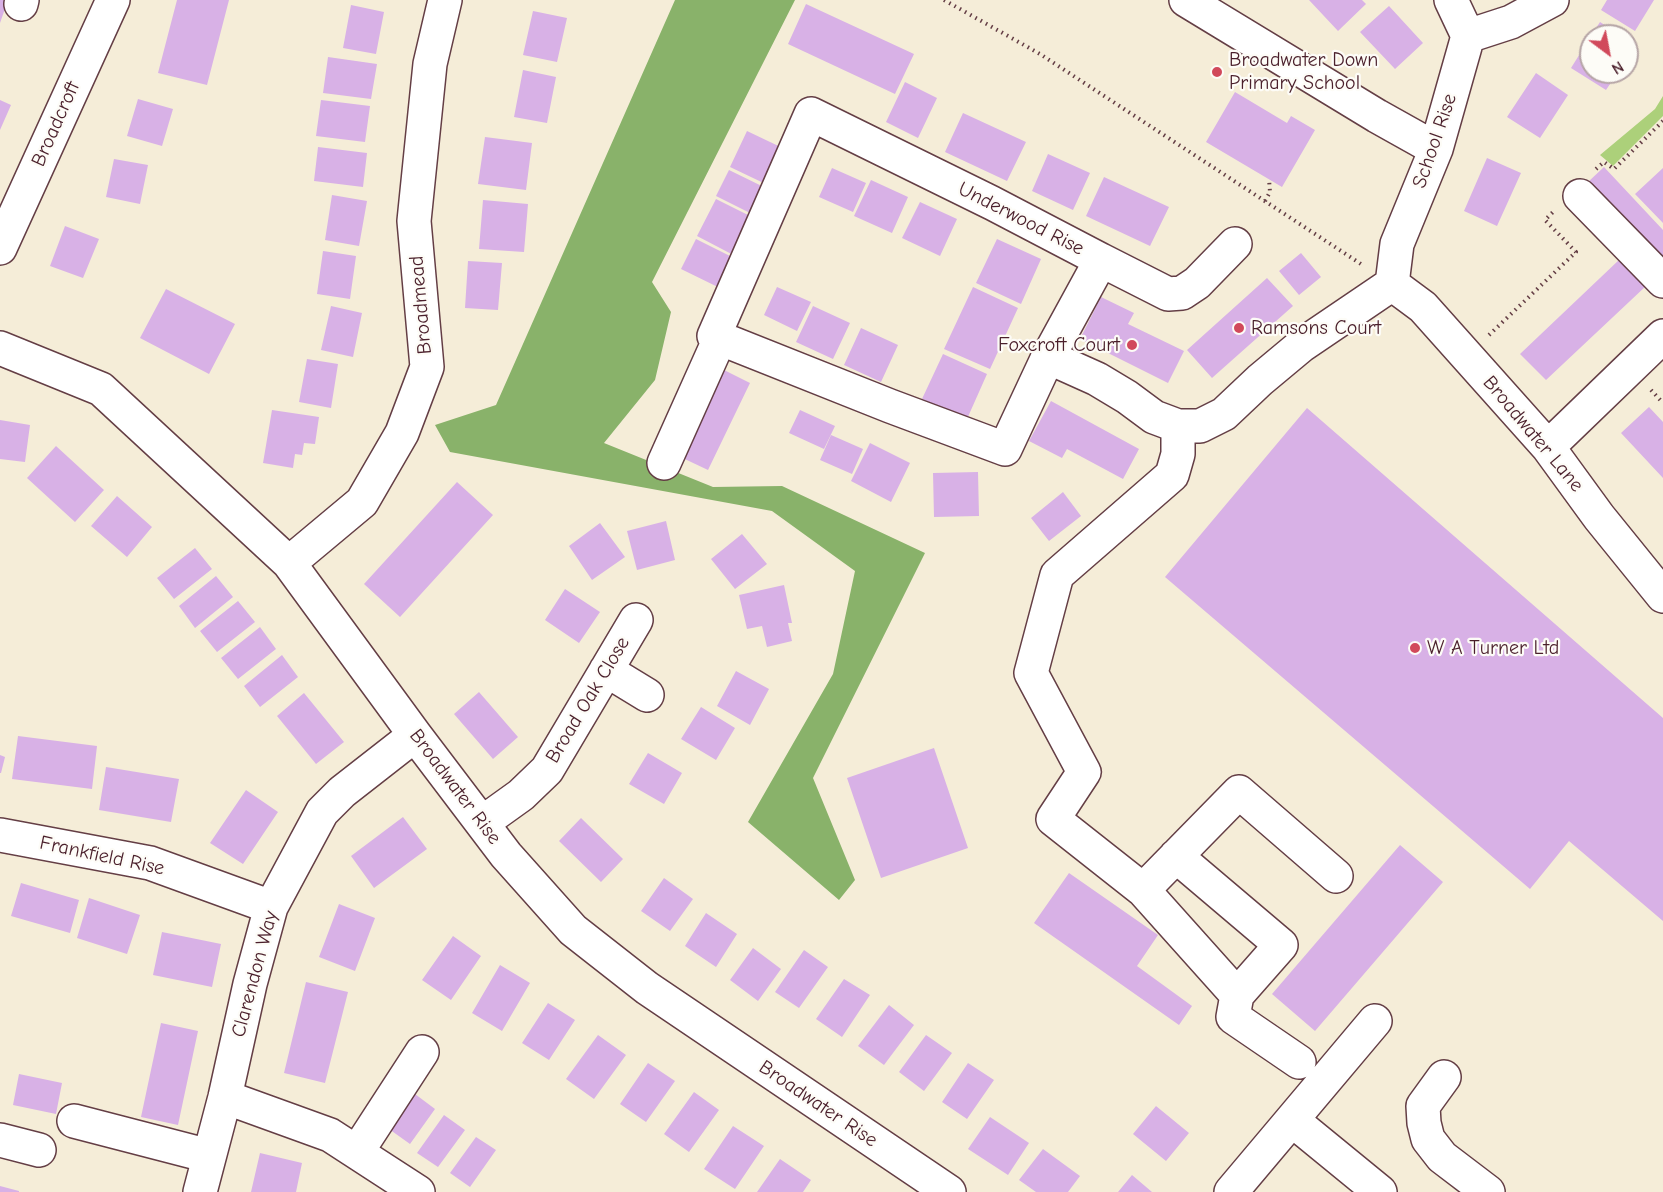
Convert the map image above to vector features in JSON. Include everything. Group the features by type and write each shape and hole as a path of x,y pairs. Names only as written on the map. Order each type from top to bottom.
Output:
{"street":[{"name":"Broadcroft","path":"0,248 113,0"},
{"name":"Broadmead","path":"289,563 362,502 402,433 427,367 414,221 430,64 445,0"},
{"path":"1186,0 1377,116 1436,149"},
{"path":"1451,0 1468,36 1511,22 1552,0"},
{"name":"School Rise","path":"1392,284 1397,244 1436,149 1468,36"},
{"name":"Underwood Rise","path":"811,114 992,203 1101,260 1048,357 1005,449 714,336 811,114"},
{"path":"1576,192 1663,281"},
{"path":"1101,260 1168,294 1182,293 1197,283 1235,244"},
{"name":"Broadwater Lane","path":"1392,284 1423,307 1548,447 1599,517 1663,596"},
{"path":"1048,357 1107,385 1154,417 1178,426 1200,426 1224,414 1302,345 1392,284"},
{"path":"1548,447 1663,336"},
{"path":"664,463 720,338"},
{"name":"Broadwater Rise","path":"0,348 101,389 289,563 482,823 573,930 647,988 949,1192"},
{"path":"1178,426 1178,454 1172,475 1057,575 1031,673 1084,772 1053,819 1143,890 1238,995"},
{"name":"Broad Oak Close","path":"482,823 521,795 547,770 636,620"},
{"path":"606,670 647,695"},
{"name":"Clarendon Way","path":"200,1192 271,907 321,812 342,792 415,735"},
{"path":"1143,890 1239,792 1336,876"},
{"name":"Frankfield Rise","path":"0,835 150,863 271,907"},
{"path":"1176,856 1281,945 1238,995 1233,1017 1299,1062"},
{"path":"1231,1192 1375,1021"},
{"path":"357,1152 422,1052"},
{"path":"1444,1077 1424,1106 1424,1123 1428,1139 1442,1157 1488,1192"},
{"path":"225,1097 330,1134 402,1187"},
{"path":"1292,1120 1380,1192"},
{"path":"74,1121 209,1156"},
{"path":"0,1140 39,1150"}],"path":[{"path":"944,0 1040,54 1392,284"},
{"path":"1467,356 1576,252 1545,220 1604,162 1614,170 1663,121"},
{"path":"1265,201 1270,192 1269,179"}],"green space":[{"path":"675,0 795,0 652,282 671,312 655,380 604,443 713,487 782,486 925,553 813,778 855,880 839,900 748,822 833,674 855,571 772,511 450,452 435,425 496,405"},
{"path":"1663,96 1663,116 1613,166 1600,155 1655,109"}],"building":[{"path":"0,0 8,0 0,23"},
{"path":"177,0 229,0 207,85 158,73"},
{"path":"1309,0 1362,0 1366,4 1338,31"},
{"path":"1607,0 1654,0 1639,24 1624,24 1601,10"},
{"path":"806,4 914,54 895,94 788,44"},
{"path":"351,5 384,12 376,54 343,48"},
{"path":"1389,6 1423,43 1395,69 1360,32"},
{"path":"533,11 567,18 557,62 523,55"},
{"path":"1579,55 1579,73 1571,68"},
{"path":"328,57 377,64 371,99 323,93"},
{"path":"523,70 556,77 547,123 514,117"},
{"path":"1536,73 1568,95 1540,138 1507,117"},
{"path":"905,82 937,98 918,138 886,122"},
{"path":"1596,84 1610,84 1606,90"},
{"path":"1235,92 1287,123 1291,116 1315,130 1282,187 1206,142"},
{"path":"138,99 173,109 162,146 127,136"},
{"path":"0,100 11,105 0,130"},
{"path":"321,100 370,106 365,142 316,136"},
{"path":"963,113 1026,142 1007,181 945,152"},
{"path":"747,131 791,152 774,188 730,167"},
{"path":"485,137 532,143 526,190 478,184"},
{"path":"318,147 367,153 363,187 314,181"},
{"path":"1048,154 1090,173 1073,210 1032,191"},
{"path":"1487,158 1521,173 1497,226 1464,211"},
{"path":"114,159 148,165 140,204 106,197"},
{"path":"1604,167 1663,230 1663,260 1588,182"},
{"path":"832,168 866,183 853,212 819,197"},
{"path":"1663,168 1663,223 1635,194"},
{"path":"729,170 774,192 760,218 716,196"},
{"path":"1104,177 1169,207 1150,246 1086,216"},
{"path":"871,180 908,197 892,233 854,216"},
{"path":"332,195 367,201 359,246 325,240"},
{"path":"716,199 760,221 741,259 697,236"},
{"path":"483,200 528,204 524,252 479,249"},
{"path":"920,202 957,219 940,256 902,238"},
{"path":"65,226 99,239 83,278 50,266"},
{"path":"696,239 740,261 726,291 681,269"},
{"path":"997,239 1041,259 1021,304 976,283"},
{"path":"323,251 356,256 350,299 317,294"},
{"path":"1301,253 1321,277 1299,295 1279,271"},
{"path":"1620,259 1646,286 1546,380 1520,354"},
{"path":"468,261 502,263 498,310 465,308"},
{"name":"Ramsons Court","path":"1267,278 1293,306 1212,378 1187,350"},
{"path":"777,287 811,302 797,331 764,315"},
{"path":"973,287 1018,308 990,369 944,349"},
{"path":"166,289 235,324 209,374 140,338"},
{"name":"Foxcroft Court","path":"1101,297 1134,313 1128,324 1184,351 1168,383 1080,339"},
{"path":"331,306 362,313 353,357 321,350"},
{"path":"813,306 850,323 833,359 796,342"},
{"path":"861,328 898,345 881,382 844,365"},
{"path":"943,354 987,374 967,419 922,399"},
{"path":"307,359 338,364 331,408 299,402"},
{"path":"714,365 750,383 708,470 672,453"},
{"path":"1051,401 1139,449 1123,479 1067,449 1062,458 1029,441"},
{"path":"1649,407 1663,422 1663,478 1621,433"},
{"name":"W A Turner Ltd","path":"1307,408 1663,718 1663,921 1569,841 1530,889 1165,577"},
{"path":"272,410 319,417 315,444 304,443 302,455 295,454 293,468 263,463"},
{"path":"800,410 835,426 824,449 789,433"},
{"path":"0,420 30,425 25,462 0,459"},
{"path":"831,435 863,449 852,474 820,460"},
{"path":"870,443 910,463 891,502 851,481"},
{"path":"56,446 104,490 75,522 27,478"},
{"path":"978,472 979,516 934,517 933,473"},
{"path":"457,482 493,515 400,617 364,584"},
{"path":"1063,492 1081,516 1049,541 1031,518"},
{"path":"117,496 152,527 127,557 91,526"},
{"path":"666,521 675,560 637,570 627,531"},
{"path":"600,523 625,557 592,580 569,546"},
{"path":"742,534 767,564 735,589 711,559"},
{"path":"195,548 212,569 174,599 157,578"},
{"path":"216,576 233,597 195,628 179,606"},
{"path":"784,585 792,623 788,623 792,641 767,647 762,626 747,629 739,595"},
{"path":"565,589 600,612 579,643 545,620"},
{"path":"238,601 255,622 217,652 200,631"},
{"path":"260,627 276,649 238,679 221,658"},
{"path":"282,655 298,677 260,707 244,686"},
{"path":"736,671 769,689 750,725 717,706"},
{"path":"479,692 518,737 493,759 454,714"},
{"path":"304,693 344,742 316,764 277,716"},
{"path":"701,707 735,728 716,760 681,739"},
{"path":"18,736 97,746 92,789 12,779"},
{"path":"934,748 968,848 881,878 847,778"},
{"path":"648,753 682,773 664,804 629,784"},
{"path":"0,755 5,757 1,773 0,773"},
{"path":"106,767 179,779 171,822 99,810"},
{"path":"246,790 278,812 243,864 210,843"},
{"path":"403,817 427,849 374,888 351,856"},
{"path":"581,818 623,859 601,882 559,841"},
{"path":"1400,845 1443,882 1315,1031 1272,994"},
{"path":"1069,873 1158,935 1137,966 1192,1006 1179,1025 1034,923"},
{"path":"664,878 693,899 670,931 641,911"},
{"path":"21,883 79,900 70,933 11,916"},
{"path":"89,898 140,915 127,954 77,938"},
{"path":"339,904 375,918 355,971 319,957"},
{"path":"706,913 737,934 716,967 685,946"},
{"path":"162,932 221,944 212,987 153,975"},
{"path":"453,936 481,956 451,1000 422,980"},
{"path":"753,948 781,969 758,1001 730,980"},
{"path":"804,950 828,967 799,1008 775,992"},
{"path":"500,965 530,983 502,1031 472,1013"},
{"path":"844,979 870,995 842,1037 816,1019"},
{"path":"306,982 348,992 325,1083 284,1073"},
{"path":"548,1003 575,1020 549,1060 522,1043"},
{"path":"889,1005 914,1025 884,1065 858,1046"},
{"path":"161,1023 198,1031 178,1125 141,1117"},
{"path":"598,1035 626,1055 594,1099 566,1079"},
{"path":"926,1035 952,1053 924,1091 899,1072"},
{"path":"648,1063 675,1081 646,1122 620,1104"},
{"path":"968,1063 994,1080 967,1119 942,1102"},
{"path":"19,1074 62,1083 56,1114 13,1105"},
{"path":"694,1092 719,1110 689,1152 664,1134"},
{"path":"415,1094 435,1109 410,1144 389,1129"},
{"path":"1156,1106 1189,1133 1166,1161 1133,1134"},
{"path":"444,1115 465,1130 438,1167 417,1153"},
{"path":"990,1117 1029,1143 1008,1175 968,1149"},
{"path":"733,1126 764,1146 735,1189 704,1169"},
{"path":"476,1137 496,1150 470,1187 450,1173"},
{"path":"1043,1149 1080,1176 1068,1192 1036,1192 1019,1180"},
{"path":"260,1153 302,1163 296,1192 251,1192"},
{"path":"780,1159 811,1180 803,1192 757,1192"},
{"path":"1132,1175 1152,1192 1118,1192"},
{"path":"0,1186 19,1191 19,1192 0,1192"}],"place":[{"name":"Broadwater Down Primary School","path":"1217,72"},
{"name":"Ramsons Court","path":"1239,328"},
{"name":"Foxcroft Court","path":"1132,345"},
{"name":"W A Turner Ltd","path":"1415,648"}]}
